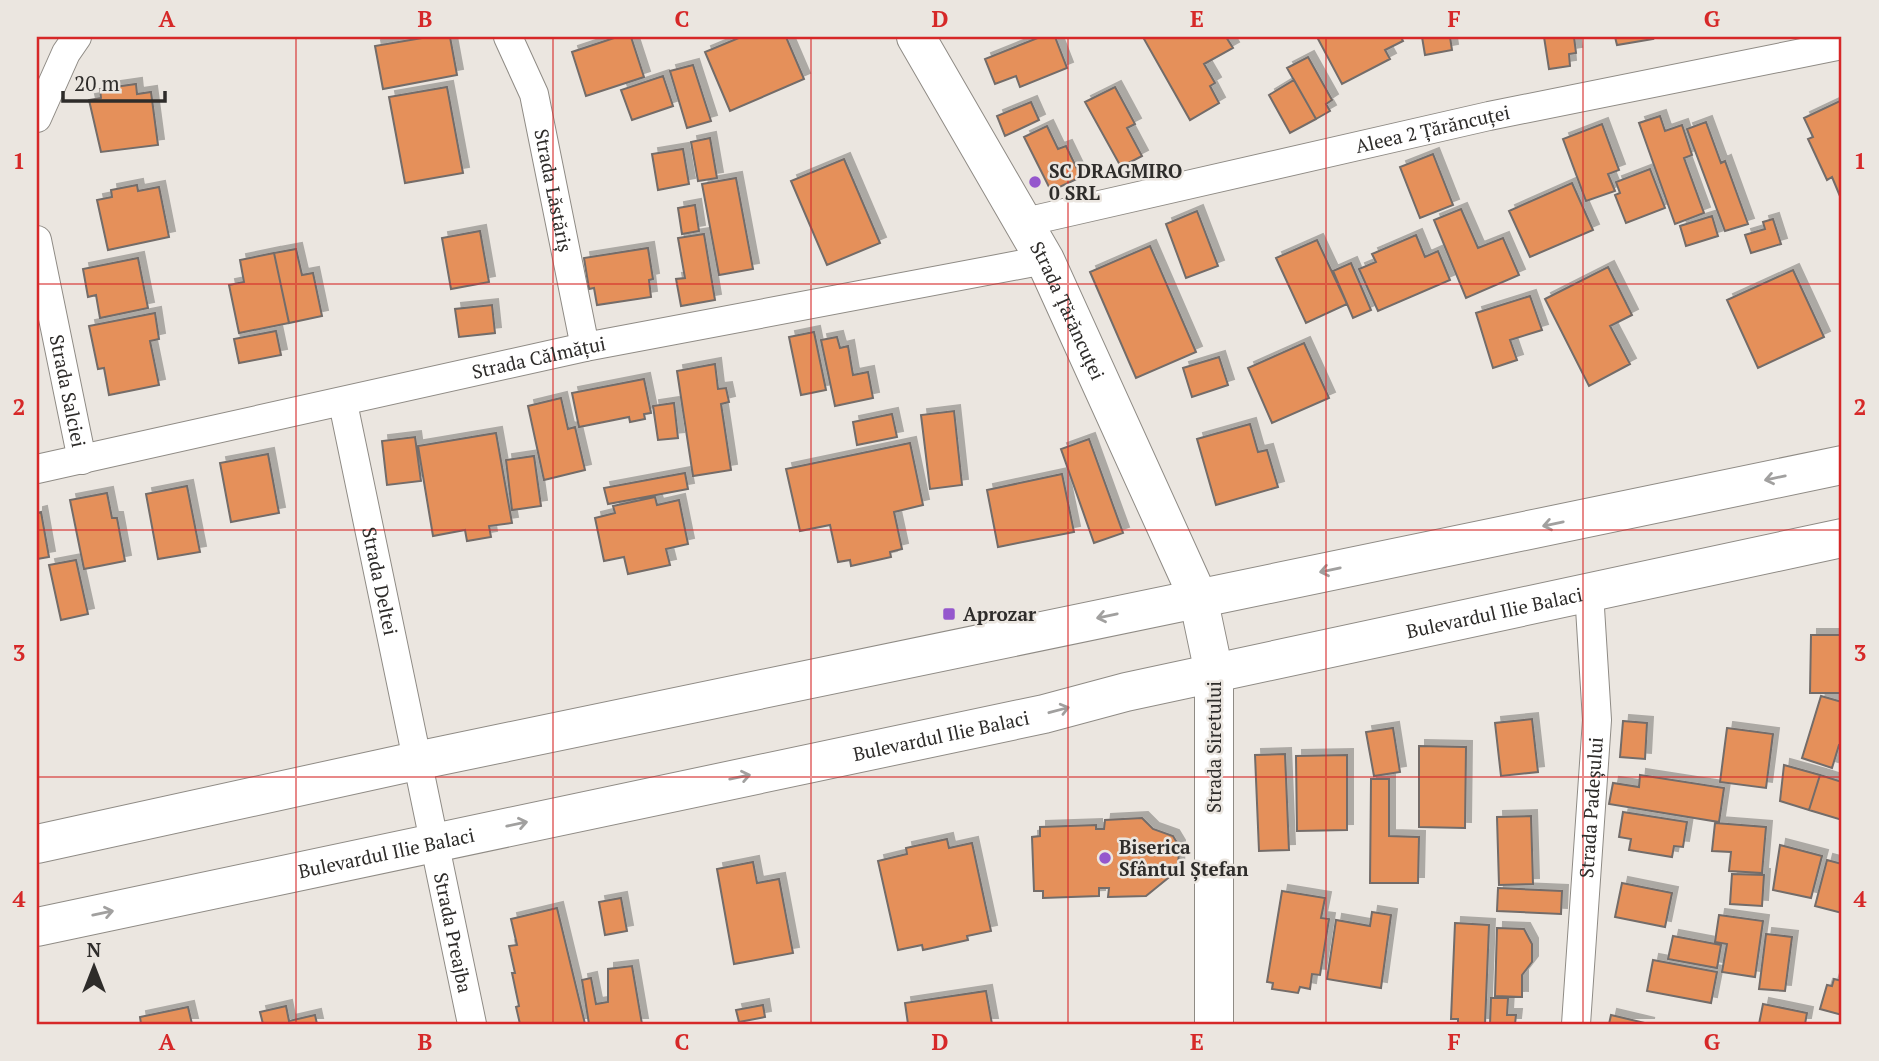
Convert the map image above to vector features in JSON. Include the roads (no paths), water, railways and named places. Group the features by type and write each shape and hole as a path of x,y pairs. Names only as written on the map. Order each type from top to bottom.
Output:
{"main road":[{"name":"Strada Țărăncuței","path":"916,37 1026,222 1198,597"},
{"path":"37,844 416,761 1842,465"},
{"name":"Bulevardul Ilie Balaci","path":"37,928 1044,713 1214,673 1842,538"},
{"name":"Strada Siretului","path":"1198,597 1214,673 1221,1023"}],"street":[{"path":"37,118 65,53 77,37"},
{"name":"Strada Lăstăriș","path":"508,37 534,94 584,347"},
{"name":"Aleea 2 Țărăncuței","path":"1026,222 1489,116 1842,45"},
{"name":"Strada Salciei","path":"37,240 82,460"},
{"name":"Strada Călmățui","path":"37,470 584,347 1045,260"},
{"name":"Strada Deltei","path":"343,403 434,842"},
{"name":"Strada Padeșului","path":"1576,1024 1597,720 1589,592"},
{"name":"Strada Preajba","path":"434,842 472,1024"}],"place":[{"name":"SC DRAGMIRO 0 SRL","path":"1035,182"},
{"name":"Aprozar","path":"949,614"},
{"name":"Biserica Sfântul Ștefan","path":"1105,858"}]}
